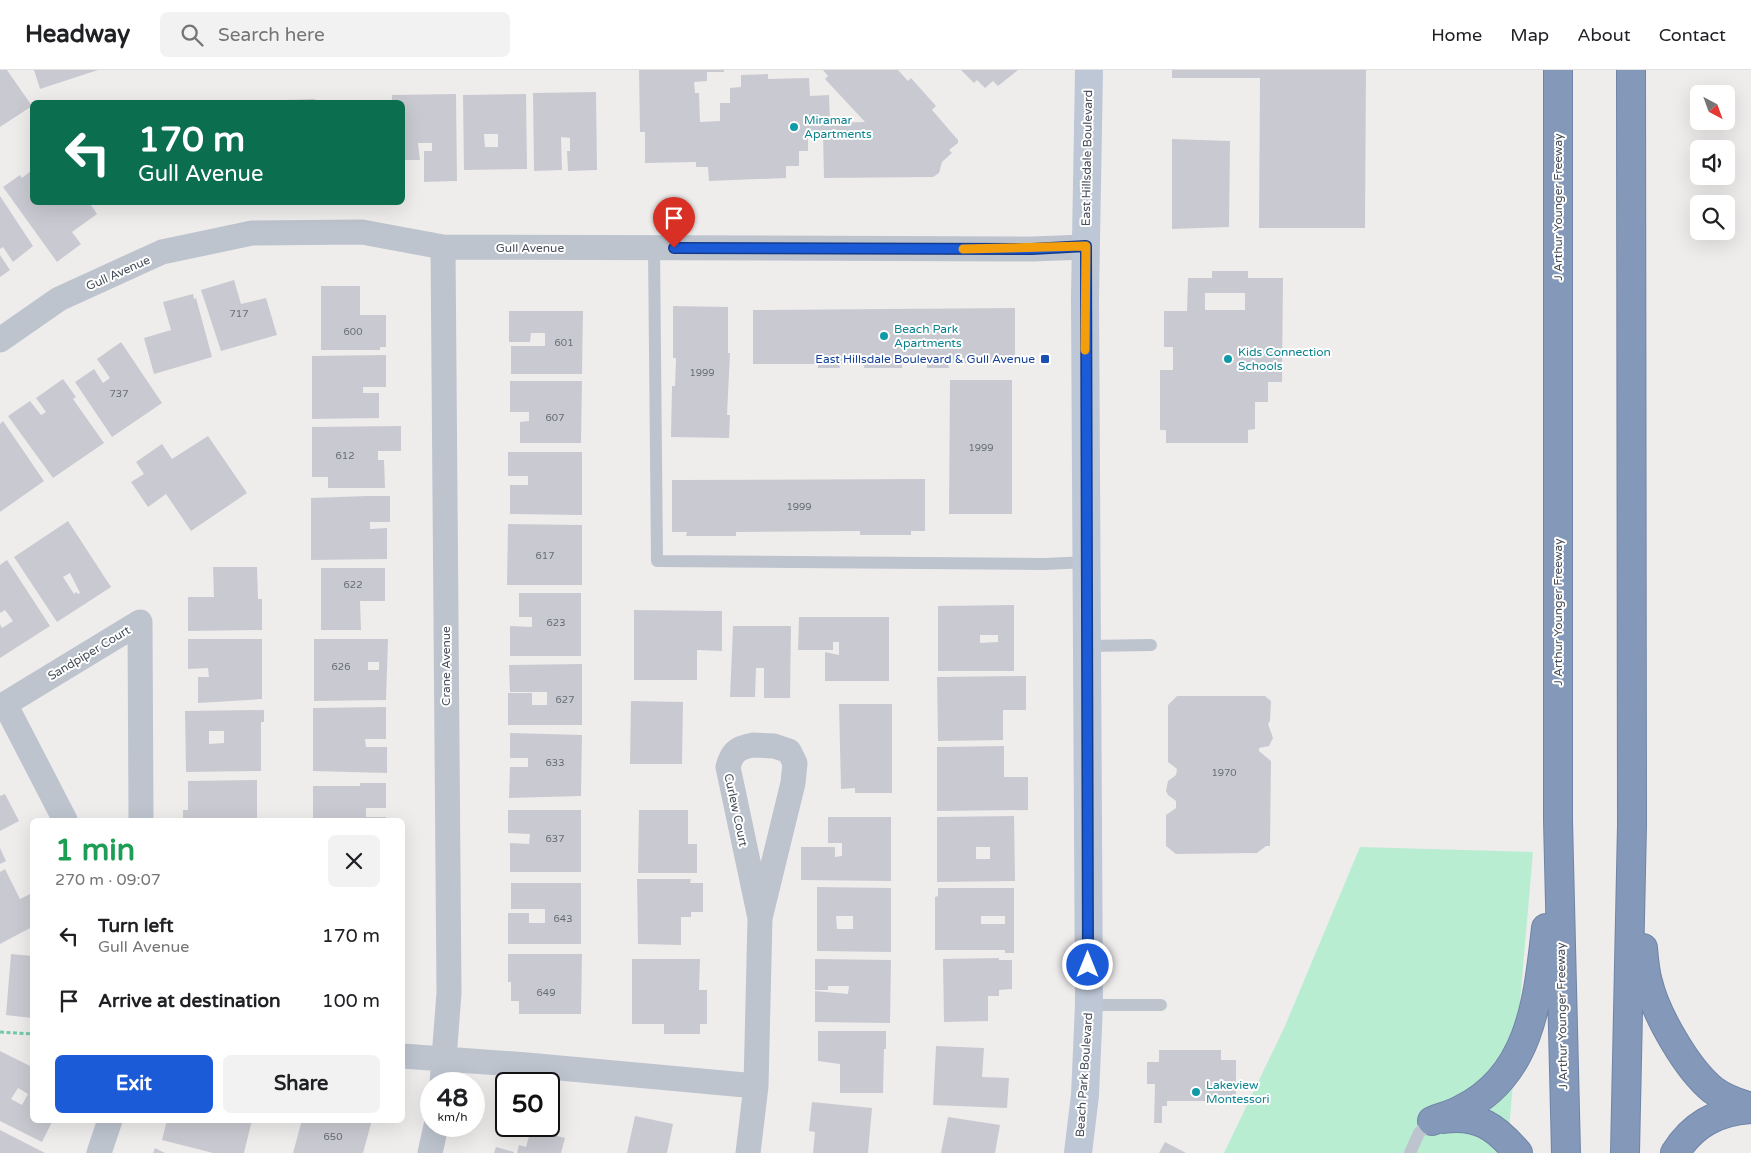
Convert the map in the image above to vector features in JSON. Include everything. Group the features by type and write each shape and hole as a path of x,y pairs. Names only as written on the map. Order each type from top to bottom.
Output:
{"highway":[{"name":"J Arthur Younger Freeway","path":"1558,70 1558,820 1566,1153"},
{"path":"1625,1153 1632,825 1631,70"},
{"path":"1432,1121 1462,1110 1488,1092 1504,1075 1520,1052 1533,1019 1540,987 1558,820"},
{"path":"1632,825 1644,958 1648,983 1656,1004 1680,1048 1706,1083 1732,1102 1751,1108"},
{"path":"1675,1153 1693,1130 1707,1121 1731,1110 1751,1108"},
{"path":"1432,1121 1462,1116 1484,1122 1500,1134 1518,1153"}],"main road":[{"name":"East Hillsdale Boulevard","path":"1086,246 1089,70"},
{"name":"Beach Park Boulevard","path":"1078,1153 1084,1095 1088,1005 1086,246"}],"street":[{"name":"Gull Avenue","path":"0,340 59,299 162,252 252,233 362,232 443,248 1032,249 1086,246"},
{"name":"Crane Avenue","path":"443,248 449,993 444,1072"},
{"name":"Sandpiper Court","path":"64,818 5,704 140,622 141,818"},
{"name":"Curlew Court","path":"748,1153 756,1086 760,918 793,782 795,764 789,750 774,746 752,745 740,747 731,754 728,767 760,918"},
{"path":"405,1056 756,1086"},
{"path":"98,1153 109,1123"},
{"path":"430,1153 434,1137"}],"lane":[{"path":"654,248 657,561 1044,564 1088,562"},
{"path":"1087,646 1151,645"},
{"path":"1088,1005 1161,1005"},
{"path":"1410,1153 1419,1133 1432,1121"}],"path":[{"path":"0,1032 30,1034"}],"green space":[{"path":"1360,847 1533,852 1507,1153 1224,1153 1285,1026"}],"building":[{"path":"0,70 7,70 30,103 30,107 0,127"},
{"path":"34,70 98,70 40,89"},
{"name":"Miramar Apartments","path":"639,70 724,70 724,72 707,72 707,81 694,82 695,93 699,93 700,122 720,121 720,103 730,103 730,88 741,87 741,75 768,74 768,79 809,78 810,96 829,95 830,123 865,122 825,79 828,76 823,70 898,70 908,81 911,78 936,106 932,110 958,140 958,143 949,150 952,153 942,162 939,173 933,177 824,178 823,133 808,134 808,151 799,151 799,166 786,166 786,178 709,181 708,167 696,167 696,162 645,163 645,132 640,132"},
{"path":"961,70 1018,70 998,86 993,81 985,88 977,80 974,83"},
{"path":"1172,70 1366,70 1365,228 1259,228 1260,78 1172,78"},
{"path":"596,92 597,170 568,171 567,151 570,151 570,138 561,137 562,170 534,171 533,93"},
{"path":"456,94 457,181 424,182 424,151 432,151 432,143 418,143 420,160 405,160 405,100 392,100 392,95"},
{"path":"526,94 527,169 464,170 463,95","holes":["484,134 498,134 498,147 485,147"]},
{"path":"315,99 315,100 284,100"},
{"path":"1172,139 1230,141 1229,227 1172,229"},
{"path":"30,172 30,205 91,205 97,214 72,232 81,244 57,262 3,187 20,175 22,178"},
{"path":"0,196 33,246 13,262 3,247 0,249"},
{"path":"0,255 10,270 0,277"},
{"name":"Kids Connection Schools","path":"1212,271 1248,271 1248,278 1283,278 1282,382 1268,382 1268,402 1255,402 1255,429 1248,430 1248,443 1166,443 1166,430 1160,430 1160,370 1173,370 1173,347 1164,347 1164,311 1187,311 1188,278 1212,278","holes":["1205,293 1245,293 1245,310 1205,310"]},
{"path":"234,280 241,304 266,298 277,335 221,351 201,290"},
{"path":"321,286 360,286 360,315 386,315 386,347 380,347 380,350 321,350"},
{"path":"193,294 194,299 196,298 212,357 154,374 144,338 171,330 163,302"},
{"path":"673,306 728,307 728,353 730,353 727,415 730,415 729,438 671,437 672,386 675,386 676,358 673,358"},
{"name":"Beach Park Apartments","path":"1015,308 1015,363 948,363 949,368 927,368 927,363 902,363 902,368 864,368 864,364 839,364 840,368 818,368 818,364 753,364 753,310"},
{"path":"509,311 583,311 582,374 511,374 511,346 545,346 545,333 531,333 530,342 509,342"},
{"path":"121,342 162,403 112,437 75,382 94,369 103,383 110,378 97,359"},
{"path":"386,355 386,387 363,387 363,393 379,393 379,418 312,419 312,356"},
{"path":"63,379 76,397 73,399 104,443 53,478 8,416 30,401 41,415 46,412 36,398"},
{"name":"Beach Park Apartments","path":"950,380 1012,380 1012,514 949,514"},
{"path":"510,381 582,381 581,443 520,443 520,422 529,421 529,412 510,412"},
{"path":"3,421 44,481 0,512 0,424"},
{"path":"401,426 401,451 378,451 378,460 384,460 385,488 328,488 328,477 312,477 312,427"},
{"path":"208,436 247,493 191,531 166,494 148,507 131,482 144,474 136,462 162,444 172,459"},
{"path":"508,452 582,452 582,515 510,514 510,485 528,485 528,476 508,476"},
{"path":"925,479 925,531 911,531 911,535 860,535 860,531 736,532 736,536 686,536 687,532 672,532 672,480"},
{"path":"390,496 390,522 370,522 370,529 387,528 387,559 311,560 311,498"},
{"path":"68,521 111,587 57,622 14,557","holes":["70,573 80,593 76,592 74,594 63,577"]},
{"path":"508,524 582,525 582,585 507,585"},
{"path":"7,560 50,626 0,658 0,624 2,628 13,621 5,610 0,613 0,565"},
{"path":"213,567 257,567 258,599 262,599 262,630 188,631 188,597 214,597"},
{"path":"321,568 385,568 385,601 360,601 361,630 321,630"},
{"path":"519,593 581,593 581,656 510,656 510,626 532,627 532,617 519,617"},
{"path":"1014,605 1014,671 938,671 938,606","holes":["980,635 998,635 998,642 980,643"]},
{"path":"634,610 722,611 722,651 697,650 697,680 634,680"},
{"path":"799,617 889,617 889,681 825,681 825,652 839,655 839,642 833,642 833,650 798,650"},
{"path":"733,626 791,626 790,698 764,698 764,668 756,668 755,697 730,697"},
{"path":"188,639 262,639 262,699 198,703 198,677 209,677 208,668 188,669"},
{"path":"314,639 388,639 386,700 314,701","holes":["368,662 379,662 379,670 368,670"]},
{"path":"582,664 582,725 508,725 508,693 532,693 532,705 547,705 547,692 510,692 509,665"},
{"path":"1026,676 1026,710 1003,710 1003,740 938,741 937,677"},
{"path":"1177,696 1265,696 1271,701 1270,721 1268,724 1273,738 1269,746 1259,748 1259,751 1271,761 1270,846 1266,846 1257,853 1176,854 1166,846 1166,815 1176,808 1176,801 1166,791 1168,781 1176,775 1177,769 1168,762 1168,705"},
{"path":"631,701 683,702 682,764 630,764"},
{"path":"839,704 892,704 892,793 855,793 855,788 841,789"},
{"path":"386,707 386,739 365,739 366,747 387,747 387,773 313,771 313,708"},
{"path":"264,710 264,722 261,722 261,771 186,772 185,711","holes":["209,731 224,731 224,743 209,744"]},
{"path":"510,733 582,735 581,796 509,798 510,767 528,767 528,758 510,758"},
{"path":"1004,746 1004,777 1028,777 1028,810 937,811 937,747"},
{"path":"257,780 257,818 183,818 183,810 188,810 188,781"},
{"path":"360,783 386,783 386,808 366,808 366,817 386,818 313,818 313,786 360,786"},
{"path":"5,794 19,821 0,831 0,796"},
{"path":"508,810 581,810 581,872 510,872 510,843 529,844 530,834 508,833"},
{"path":"639,810 688,810 688,844 697,844 697,873 638,873"},
{"path":"1014,816 1015,881 937,882 937,817","holes":["976,847 990,847 990,859 976,859"]},
{"path":"828,817 891,817 891,881 801,880 801,847 835,847 835,857 842,856 842,843 828,843"},
{"path":"0,848 6,861 0,864"},
{"path":"5,869 20,899 30,894 30,928 0,944 0,872"},
{"path":"637,879 691,879 690,883 703,883 703,912 691,912 691,917 681,917 681,945 638,944"},
{"path":"511,883 581,883 581,944 508,944 508,913 529,913 529,923 545,923 545,909 511,909"},
{"path":"817,887 891,888 891,952 817,951","holes":["836,916 853,916 853,929 837,929"]},
{"path":"938,888 1014,888 1014,953 1005,953 1005,950 935,950 935,897 938,896","holes":["981,916 1005,916 1005,924 981,924"]},
{"path":"11,954 30,956 30,1018 6,1015"},
{"path":"508,954 582,954 581,1014 519,1014 519,1001 511,1001 511,982 508,982"},
{"path":"999,958 999,960 1012,960 1012,989 999,990 999,996 988,996 988,1021 944,1022 943,959"},
{"path":"632,959 700,959 699,990 707,990 707,1024 700,1024 700,1034 664,1034 664,1024 632,1024"},
{"path":"815,959 891,960 890,1023 815,1022 815,991 848,994 849,986 828,986 828,990 815,990"},
{"path":"818,1031 886,1031 883,1093 840,1093 840,1064 818,1061"},
{"path":"936,1046 984,1048 982,1077 1009,1078 1007,1108 933,1105"},
{"name":"Lakeview Montessori","path":"1159,1050 1221,1050 1221,1060 1236,1060 1236,1101 1167,1101 1167,1106 1162,1106 1162,1123 1154,1123 1155,1084 1147,1084 1147,1062 1159,1062"},
{"path":"0,1051 30,1066 30,1123 52,1123 42,1142 0,1121","holes":["18,1088 28,1094 22,1105 11,1099"]},
{"path":"812,1102 872,1108 868,1153 813,1153 815,1132 809,1131"},
{"path":"635,1116 673,1124 667,1153 627,1153"},
{"path":"948,1117 1000,1125 995,1153 941,1153"},
{"path":"166,1123 251,1123 244,1153 213,1153 162,1140"},
{"path":"301,1123 371,1123 363,1153 293,1153"},
{"path":"0,1130 45,1153 0,1153"},
{"path":"529,1137 565,1138 561,1153 517,1153 519,1145 526,1147"},
{"path":"1165,1142 1186,1153 1159,1153"},
{"path":"496,1147 514,1152 514,1153 494,1153"},
{"path":"155,1148 165,1153 153,1153"}],"slow traffic":[{"path":"963,249 1032,249 1086,246 1085,350"}],"place":[{"name":"Miramar Apartments","path":"794,127"},
{"name":"Beach Park Apartments","path":"884,336"},
{"name":"East Hillsdale Boulevard & Gull Avenue","path":"1045,359"},
{"name":"Kids Connection Schools","path":"1228,359"},
{"name":"Lakeview Montessori","path":"1196,1092"}],"route":[{"path":"674,248 1032,249 1086,246 1088,965"}]}
